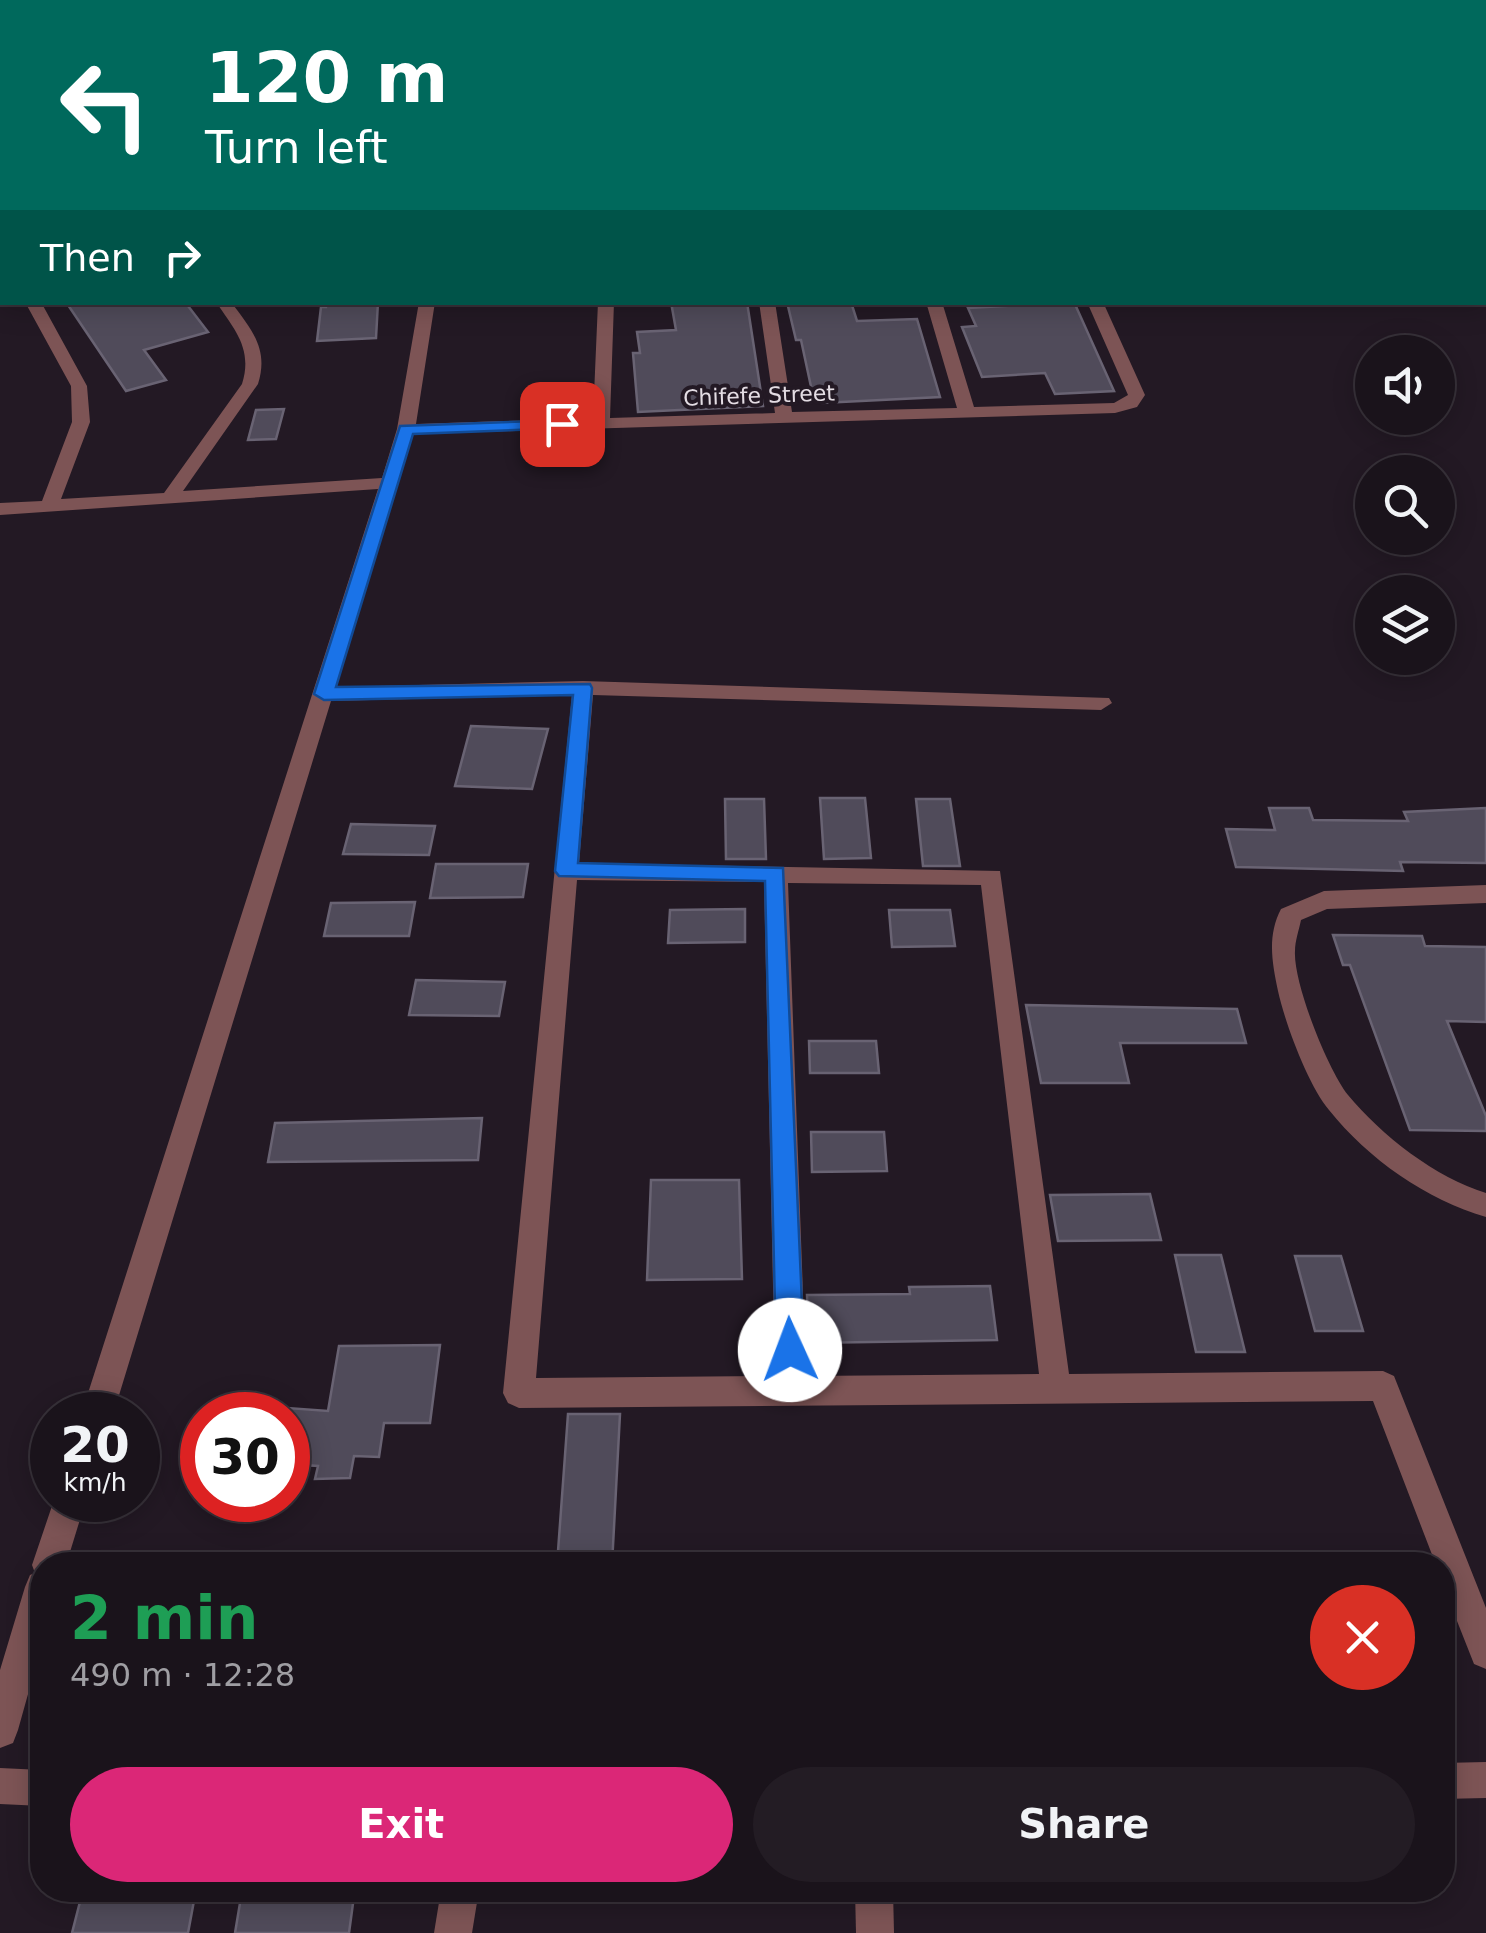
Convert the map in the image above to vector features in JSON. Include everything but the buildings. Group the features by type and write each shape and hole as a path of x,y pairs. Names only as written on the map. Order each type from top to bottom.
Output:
{"street":[{"path":"35,305 79,386 81,422 50,506"},
{"path":"170,498 250,384 258,364 256,349 225,305"},
{"path":"104,1392 406,430 427,305"},
{"path":"601,423 606,305"},
{"path":"766,305 784,416"},
{"path":"935,305 967,412"},
{"name":"Chifefe Street","path":"406,430 1115,408 1131,403 1136,394 1096,305"},
{"path":"0,509 389,482"},
{"path":"324,694 583,688 1101,704"},
{"path":"583,688 519,1392 1383,1386 1447,1552"},
{"path":"566,871 992,877 1056,1388"},
{"path":"776,874 791,1390"},
{"path":"1486,894 1324,900 1290,915 1282,953 1298,1022 1338,1102 1391,1152 1459,1197 1486,1204"},
{"path":"54,1552 63,1522"},
{"path":"1455,1572 1486,1652"},
{"path":"0,1730 30,1628"},
{"path":"1455,1781 1486,1780"},
{"path":"0,1786 30,1787"},
{"path":"453,1933 458,1902"},
{"path":"874,1902 875,1933"}],"route":[{"path":"562,424 406,430 324,694 583,688 566,871 776,874 790,1350"}]}
